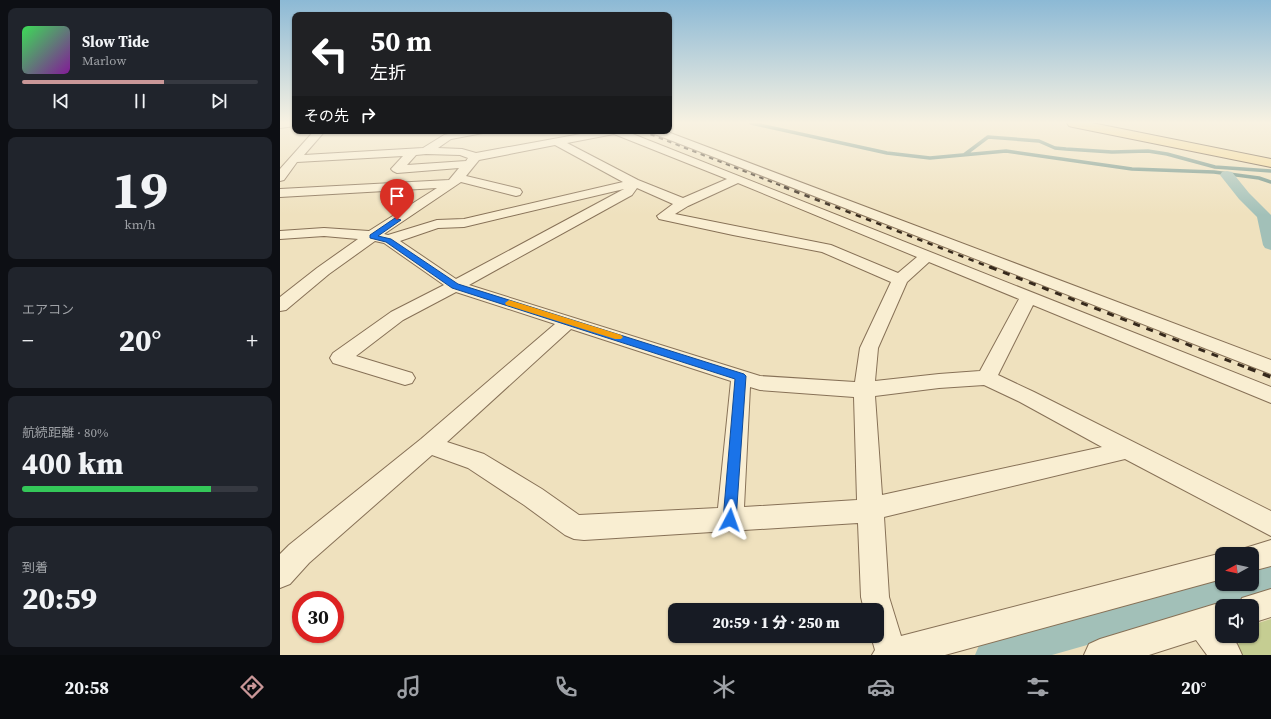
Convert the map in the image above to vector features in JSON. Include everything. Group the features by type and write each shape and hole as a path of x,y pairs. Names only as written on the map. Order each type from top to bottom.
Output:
{"main road":[{"path":"1224,154 1271,163"}],"street":[{"path":"280,177 299,154"},
{"path":"294,159 392,154"},
{"path":"418,154 397,169 472,161 505,154"},
{"path":"464,154 472,161"},
{"path":"579,154 634,183 683,203"},
{"path":"672,154 1271,395"},
{"path":"715,154 1271,367"},
{"path":"280,306 323,271 372,236 456,180 472,161"},
{"path":"738,179 683,203 664,216 733,231 826,248 900,280"},
{"path":"280,193 456,180 516,192"},
{"path":"389,240 437,224 464,223 634,183"},
{"path":"405,378 340,358 397,316 628,192 634,183"},
{"path":"280,235 324,232 372,236 389,240 455,286 760,383 864,390 939,381 986,378 1027,397 1271,524"},
{"path":"927,256 900,280 869,348 864,390 875,597 891,655 1215,568"},
{"path":"986,378 1029,297"},
{"path":"280,574 299,554 429,445 569,321"},
{"path":"730,520 741,376"},
{"path":"429,445 476,461 534,497 574,527 584,528 856,512 1117,453 1122,446"},
{"path":"1259,556 1271,553"},
{"path":"1259,606 1271,603"},
{"path":"1100,655 1212,620 1226,655"}],"green space":[{"path":"1271,619 1271,655 1242,655 1238,650 1238,643 1259,643 1259,623"}],"waterway":[{"path":"892,154 930,158 964,155"},
{"path":"964,155 978,154"},
{"path":"1024,154 1132,169 1214,172 1259,178 1271,182"},
{"path":"1164,154 1215,167 1271,171"},
{"path":"1227,175 1244,196 1264,216 1271,245"},
{"path":"1259,580 1271,576"},
{"path":"992,655 1219,591"}],"railway":[{"path":"699,154 787,188"},
{"path":"784,187 992,268"},
{"path":"990,267 1250,369"},
{"path":"1248,368 1271,377"}],"slow traffic":[{"path":"509,303 618,337"}],"route":[{"path":"397,220 372,236 389,240 455,286 741,376 730,520"}]}
